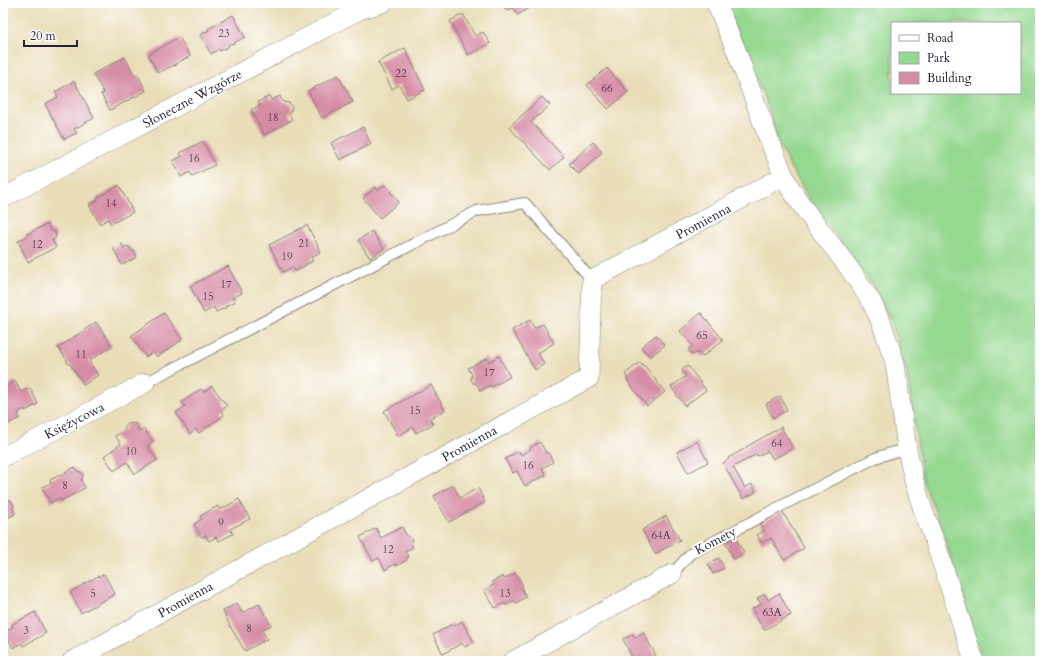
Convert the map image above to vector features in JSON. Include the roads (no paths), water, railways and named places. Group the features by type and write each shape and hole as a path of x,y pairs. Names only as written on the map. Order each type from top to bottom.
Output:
{"street":[{"name":"Słoneczne Wzgórze","path":"3,198 359,10 383,3"},
{"path":"716,3 742,64 768,137 792,192 872,301 882,324 895,363 907,449 914,481 974,661"},
{"name":"Promienna","path":"72,661 589,378 592,280 784,176"},
{"name":"Księżycowa","path":"3,457 145,383"},
{"name":"Komety","path":"513,661 672,574"}],"lane":[{"path":"145,383 477,211 525,204 592,280"},
{"name":"Komety","path":"672,574 690,554 875,458 891,452 907,449"}]}
